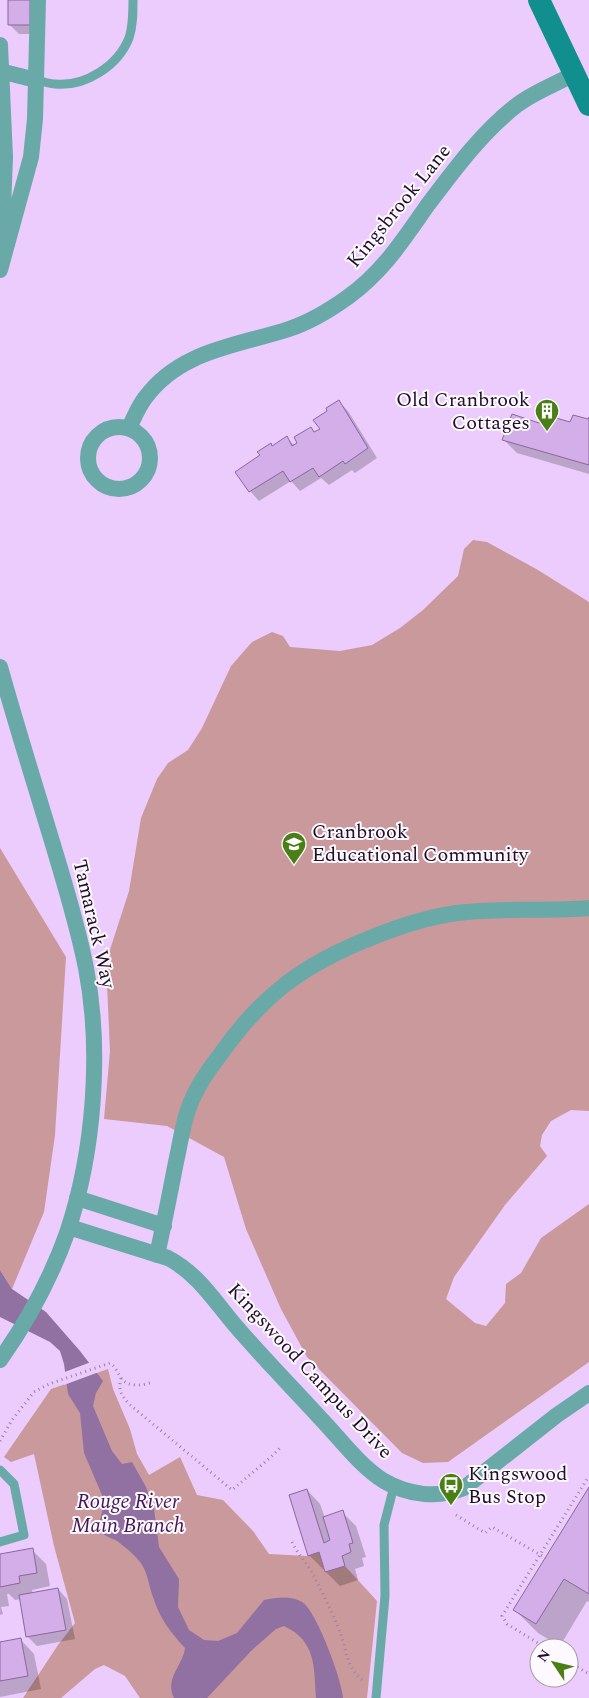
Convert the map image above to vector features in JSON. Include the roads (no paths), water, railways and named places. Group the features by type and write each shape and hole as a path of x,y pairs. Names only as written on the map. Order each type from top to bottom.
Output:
{"street":[{"path":"1,267 30,158 35,119 38,0"},
{"path":"539,0 589,106"},
{"path":"0,44 5,157 1,267"},
{"path":"0,71 36,80"},
{"name":"Kingsbrook Lane","path":"129,428 145,398 168,375 184,364 219,348 305,323 337,305 362,287 395,253 442,187 490,130 518,104 574,74"},
{"name":"Tamarack Way","path":"0,667 68,894 86,970 93,1024 93,1091 86,1148 77,1198 69,1227 47,1281 1,1358"},
{"path":"158,1254 184,1125 192,1098 203,1079 244,1022 288,981 337,952 395,929 434,918 469,912 589,908"},
{"path":"77,1198 164,1226"},
{"name":"Kingswood Campus Drive","path":"69,1227 158,1254 176,1262 196,1277 240,1330 359,1460 375,1474 394,1486 416,1493 435,1495 446,1494 464,1488 556,1415 589,1393"}],"lane":[{"path":"36,80 54,84 69,83 85,79 107,67 116,59 129,37 132,24 133,0"},
{"path":"0,1470 14,1484 24,1534 0,1542"},
{"path":"376,1698 385,1596 384,1525 394,1486"}],"water":[{"name":"Rouge River Main Branch","path":"0,1270 12,1289 46,1312 103,1381 96,1393 93,1406 112,1451 122,1464 132,1462 146,1487 154,1509 159,1547 179,1579 178,1607 189,1630 204,1640 218,1641 237,1633 264,1600 292,1598 302,1602 308,1608 321,1631 342,1689 343,1698 316,1698 315,1675 308,1647 294,1632 284,1626 276,1629 251,1651 207,1698 174,1698 171,1684 185,1648 168,1628 161,1615 154,1600 146,1572 140,1562 126,1548 104,1535 98,1528 103,1508 102,1495 84,1453 80,1413 68,1394 64,1364 60,1351 50,1342 0,1317"}],"place":[{"name":"Old Cranbrook Cottages","path":"547,432"},
{"name":"Cranbrook Educational Community","path":"294,865"},
{"name":"Kingswood Bus Stop","path":"451,1506"}]}
